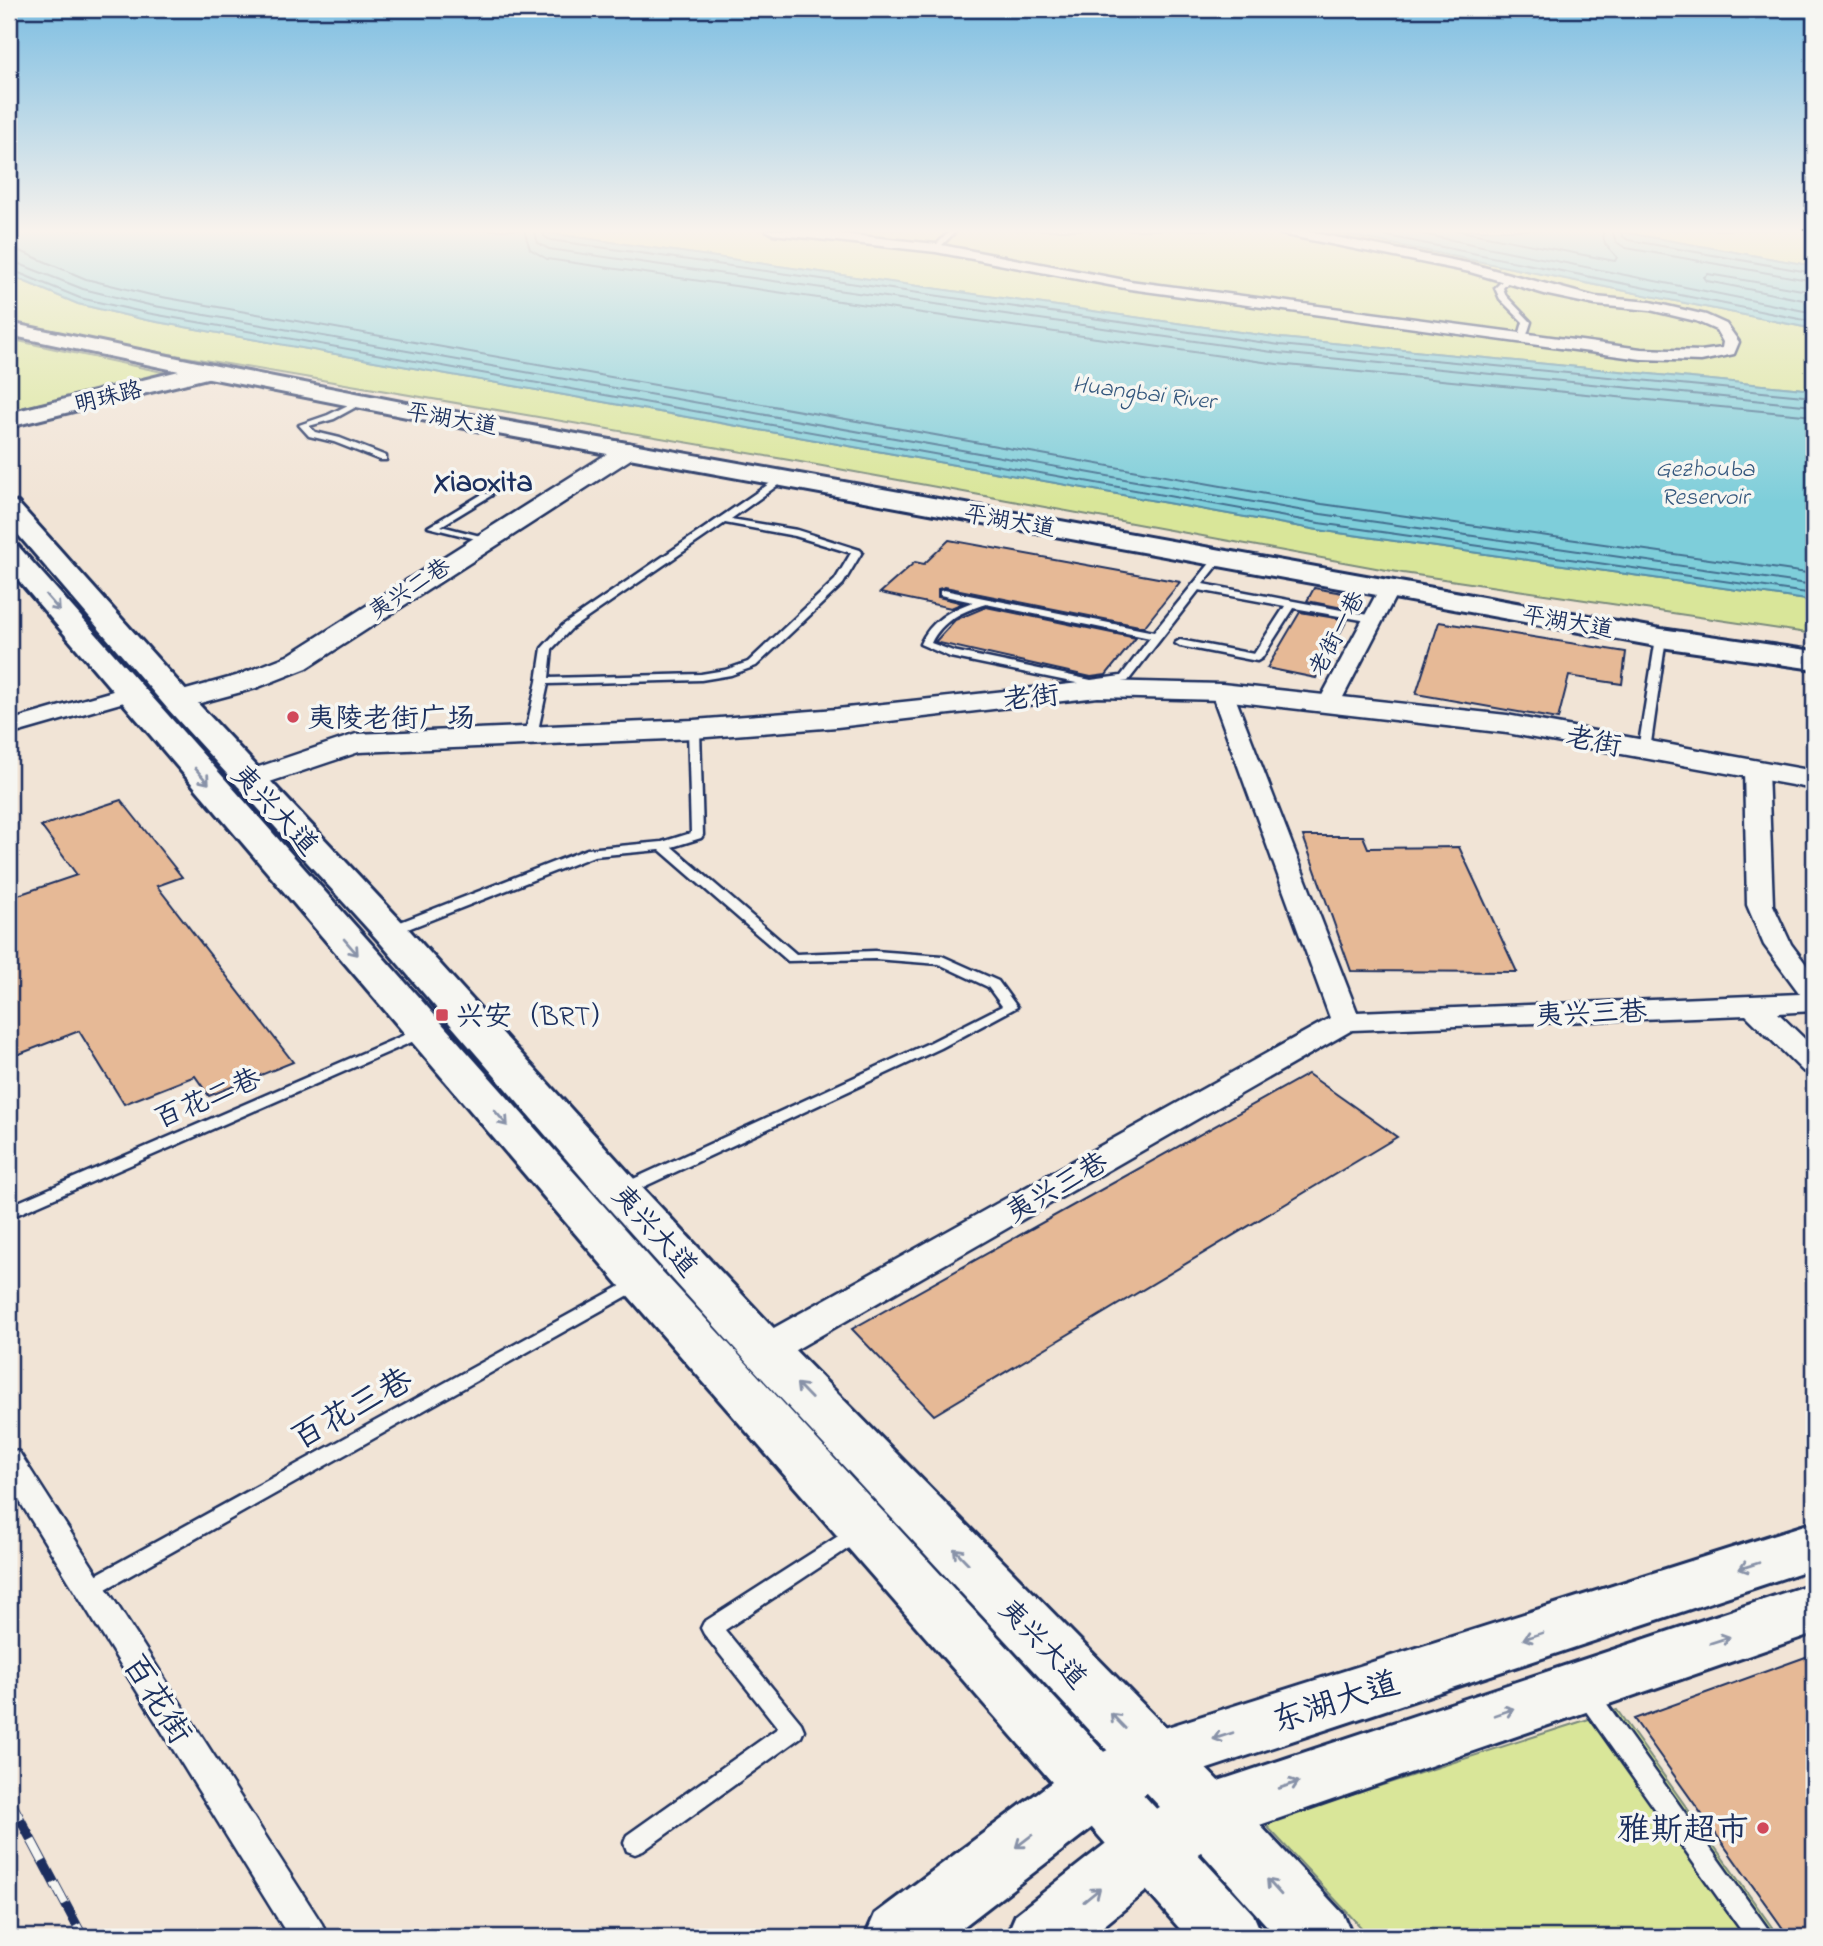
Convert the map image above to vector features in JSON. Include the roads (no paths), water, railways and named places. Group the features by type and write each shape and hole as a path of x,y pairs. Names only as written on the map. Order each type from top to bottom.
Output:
{"main road":[{"name":"平湖大道","path":"9,329 207,371 629,450 1661,638 1814,660"},
{"name":"平湖大道","path":"207,371 249,375 1629,620 1814,647"},
{"name":"明珠路","path":"9,420 207,371"},
{"name":"夷兴大道","path":"9,508 249,780 390,930 620,1192 765,1350 1207,1813 1320,1937"},
{"name":"夷兴大道","path":"9,552 642,1280 1230,1937"},
{"name":"东湖大道","path":"898,1937 1094,1788 1154,1758 1814,1545"},
{"path":"1039,1937 1150,1848 1207,1813 1814,1608"}],"street":[{"path":"1406,321 1642,354 1701,356 1729,351 1731,342 1721,327 1707,321"},
{"name":"夷兴二巷","path":"178,701 246,682 297,662 629,450"},
{"name":"老街一巷","path":"1329,703 1390,589"},
{"name":"老街","path":"249,780 356,743 694,729 837,718 1098,689 1222,692 1507,724 1814,779"},
{"path":"1222,692 1346,1021"},
{"path":"9,728 130,693"},
{"path":"1756,770 1760,905 1778,945 1814,994"},
{"name":"夷兴三巷","path":"765,1350 1346,1021 1814,1002"},
{"path":"1753,1006 1814,1064"},
{"name":"百花街","path":"9,1460 309,1937"}],"lane":[{"path":"1523,336 1526,321"},
{"path":"363,401 331,417 303,425 312,434 337,440 383,458"},
{"path":"531,735 547,648 567,628 782,478"},
{"path":"485,540 433,527 486,495"},
{"path":"543,681 701,677 727,673 752,664 839,582 856,552 797,533 723,520"},
{"path":"983,602 960,608 949,615 929,633 925,644 950,654 1091,683 1124,679 1219,558"},
{"path":"1196,586 1373,619"},
{"path":"944,593 1157,635"},
{"path":"1180,643 1257,658 1291,604"},
{"path":"1644,750 1661,638"},
{"path":"390,930 592,852 663,846 697,835 694,729"},
{"path":"620,1192 824,1098 1010,1007 993,984 942,960 875,955 793,958 663,846"},
{"name":"百花二巷","path":"9,1212 425,1031"},
{"name":"百花三巷","path":"90,1588 642,1280"},
{"path":"635,1843 793,1730 711,1628 864,1527"},
{"path":"1581,1686 1760,1937"}],"water":[{"name":"Gezhouba Reservoir","path":"151,321 1161,321 1281,338 1814,390 1814,601 1318,530"},
{"path":"1773,321 1814,321 1814,329"}],"railway":[{"path":"9,1798 83,1937"}],"place":[{"name":"夷陵老街广场","path":"293,717"},
{"name":"兴安（BRT）","path":"442,1015"},
{"name":"雅斯超市","path":"1763,1828"}],"district":[{"name":"Xiaoxita","path":"483,481"}],"water label":[{"name":"Huangbai River","path":"1144,392"}]}
